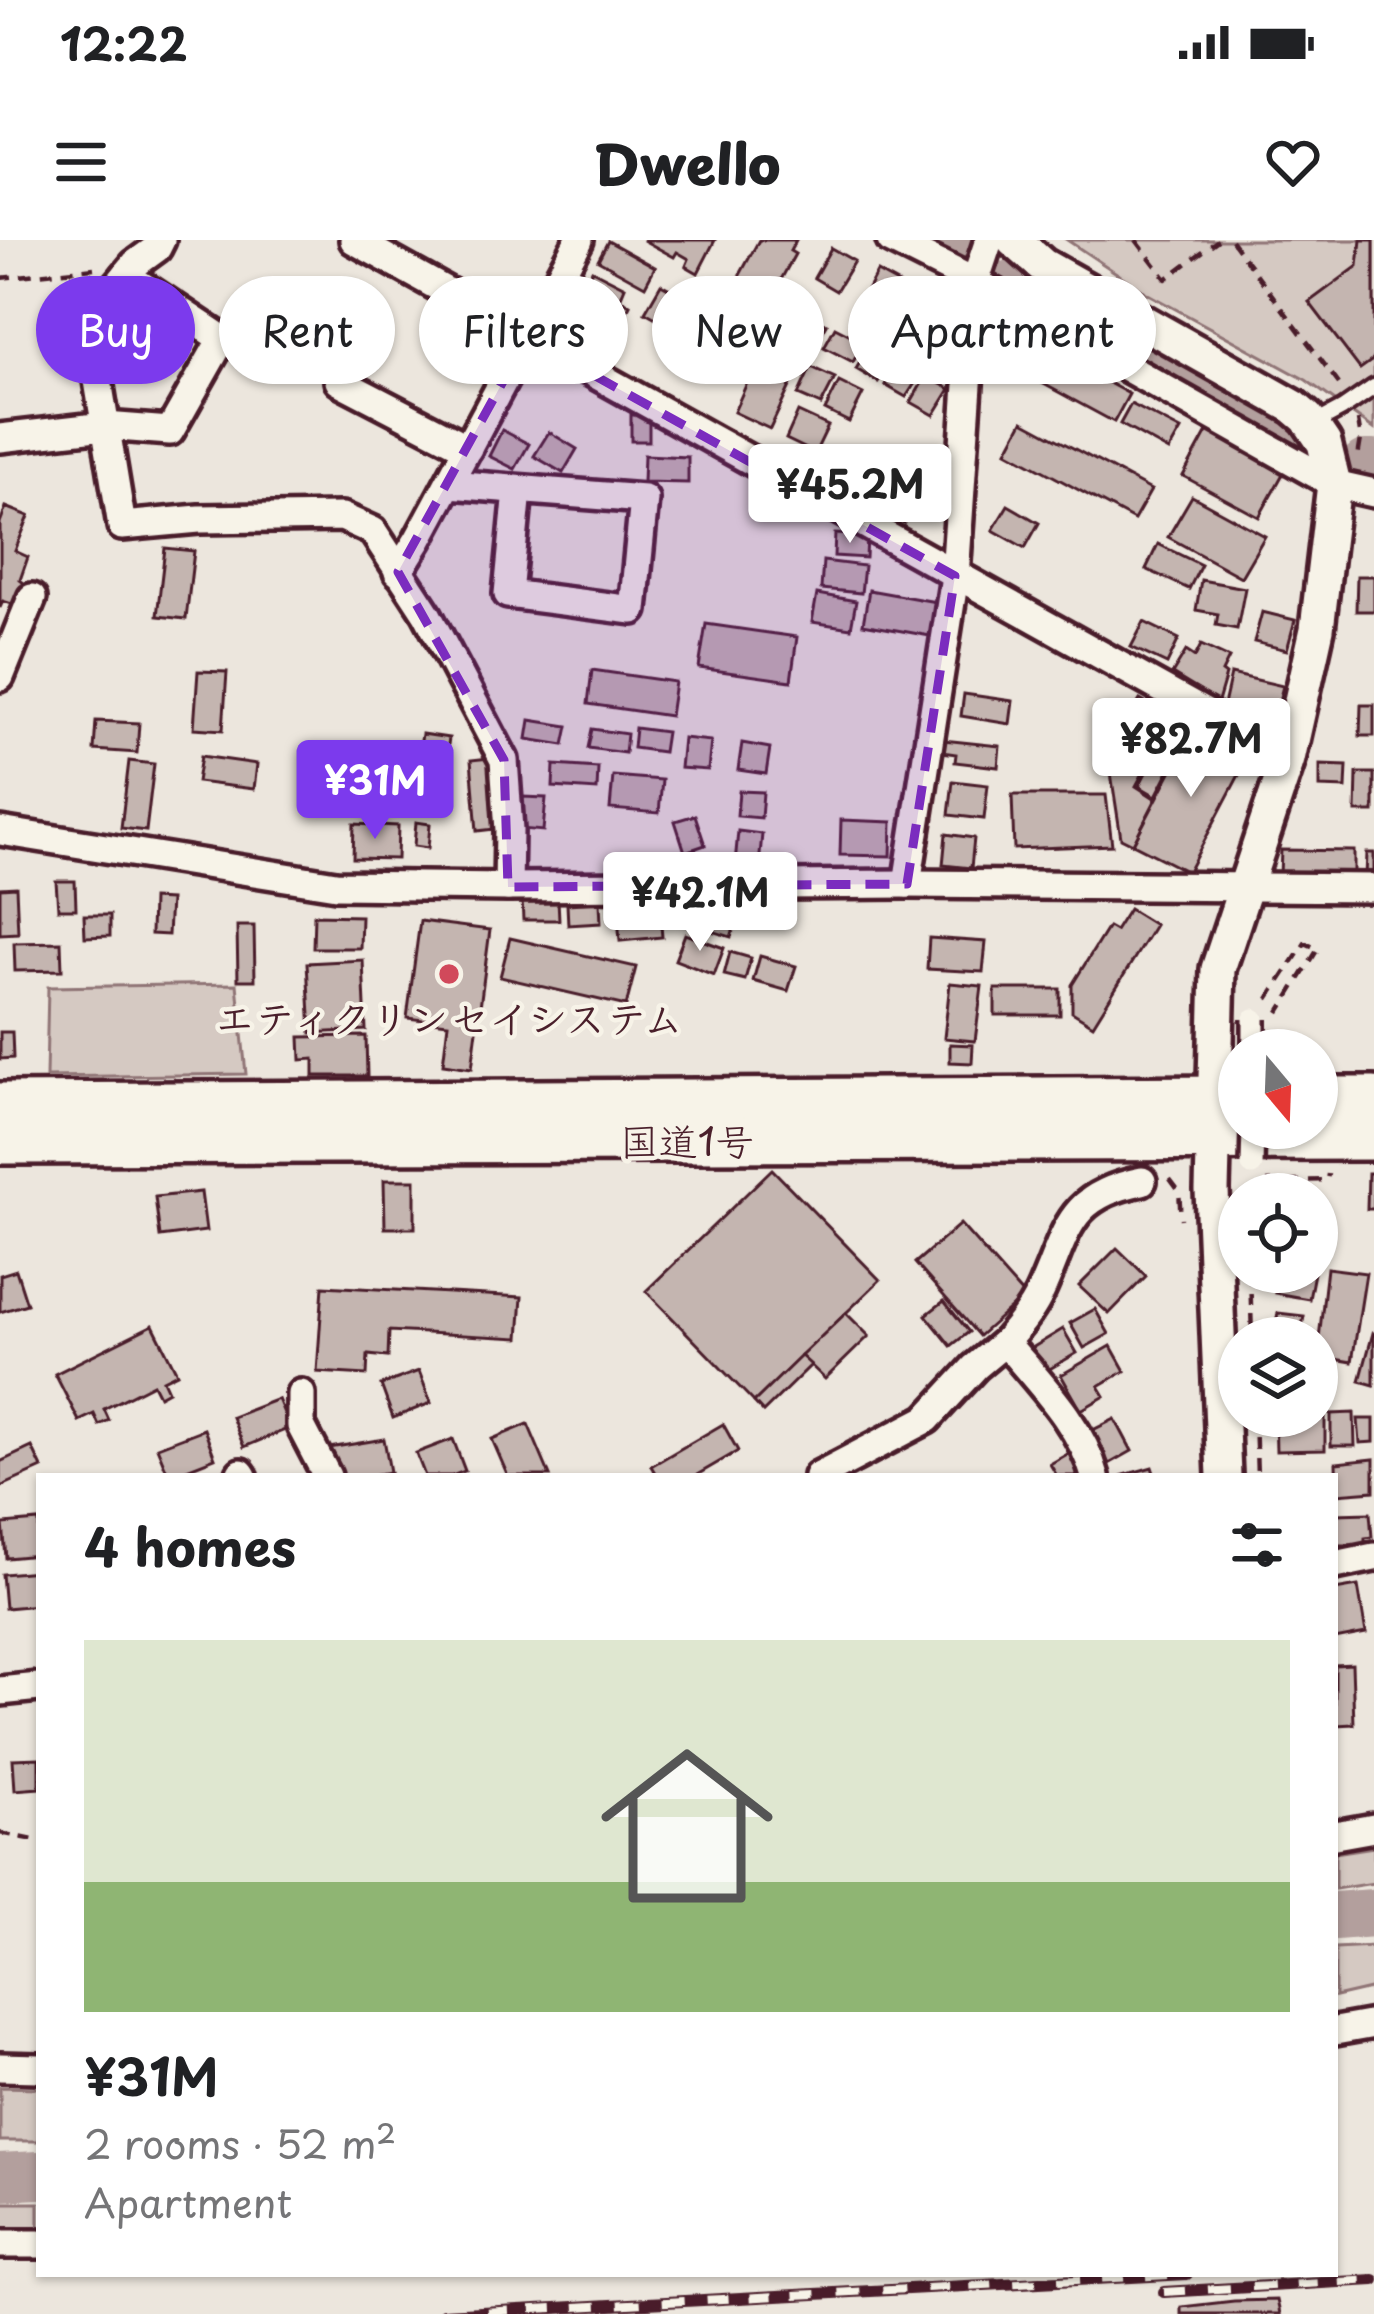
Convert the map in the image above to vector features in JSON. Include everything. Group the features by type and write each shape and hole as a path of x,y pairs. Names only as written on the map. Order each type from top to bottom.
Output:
{"highway":[{"path":"1338,1100 1374,1100"},
{"name":"国道1号","path":"0,1106 1218,1116"},
{"name":"国道1号","path":"0,1141 1218,1116"},
{"name":"国道1号","path":"1338,1132 1374,1137"}],"street":[{"path":"161,240 101,305 92,344 122,526 199,519 342,517 374,531 427,614 504,760 508,887"},
{"path":"354,240 419,277"},
{"path":"560,276 579,240"},
{"path":"891,240 965,276"},
{"path":"977,276 989,240"},
{"path":"1015,240 1042,265 1287,402 1312,425 1327,449 1334,484 1317,628 1288,758 1218,969 1222,1029"},
{"path":"0,438 105,426 170,431 222,339 131,270"},
{"path":"1156,383 1334,484 1374,493"},
{"path":"345,384 468,448"},
{"path":"398,572 502,384"},
{"path":"610,384 1288,758"},
{"path":"907,884 955,576 968,384"},
{"path":"448,484 644,499 634,610 508,594 518,490"},
{"path":"0,677 32,598"},
{"path":"0,831 336,885 1374,888"},
{"path":"1254,1018 1254,1029"},
{"path":"1224,1473 1213,1234 1225,1149"},
{"path":"1244,1149 1252,1165"},
{"path":"824,1473 927,1419 1027,1317 1074,1215 1102,1192 1142,1181"},
{"path":"1005,1342 1058,1405 1088,1451 1094,1473"},
{"path":"301,1394 301,1426 325,1473"},
{"path":"1338,1564 1374,1557"},
{"path":"0,1691 36,1687"},
{"path":"1338,1834 1374,1828"},
{"path":"1338,2030 1374,2024"},
{"path":"0,2067 36,2068"},
{"path":"0,2244 36,2244"}],"lane":[{"path":"1312,425 1374,387"}],"path":[{"path":"1136,240 1166,279 1218,240"},
{"path":"1231,240 1339,383"},
{"path":"0,278 131,270"},
{"path":"1254,1018 1305,943 1318,950 1278,1012"},
{"path":"1256,1437 1257,1473"},
{"path":"0,1833 36,1840"}],"highlighted area":[{"path":"527,338 955,576 907,884 508,887 504,760 398,572"}],"shaded area":[{"path":"1067,240 1374,240 1374,429 1306,380 1156,298 1156,276 1121,276"},
{"path":"237,984 246,1074 46,1077 48,987"},
{"path":"1374,1847 1374,1883 1338,1889 1338,1853"},
{"path":"1374,1946 1374,1988 1338,1996 1338,1948"},
{"path":"0,2087 36,2088 36,2141 0,2141"},
{"path":"0,2203 36,2203 36,2233 0,2234"}],"building":[{"path":"643,240 715,240 698,273 686,266 689,259 677,252 674,257"},
{"path":"759,240 796,240 790,251 795,254 783,276 739,276"},
{"path":"1361,240 1374,240 1374,359 1360,369 1309,302 1358,266"},
{"path":"608,241 655,267 645,286 598,260"},
{"path":"831,248 854,261 836,291 824,284 824,276 815,276"},
{"path":"835,327 848,334 848,359 824,347"},
{"path":"824,373 835,378 821,405 798,395 803,384 824,384"},
{"path":"839,382 863,394 849,422 825,410"},
{"path":"747,384 791,384 770,429 734,412"},
{"path":"886,384 914,384 906,397"},
{"path":"921,384 950,389 934,415 911,402"},
{"path":"1044,384 1111,384 1129,394 1114,422"},
{"path":"1131,404 1181,430 1169,451 1120,424"},
{"path":"798,412 828,426 815,453 786,439"},
{"path":"631,415 649,415 649,441 631,441"},
{"path":"1023,421 1151,490 1134,520 1007,451"},
{"path":"502,430 529,444 515,469 489,456"},
{"path":"1208,430 1284,472 1259,517 1183,476"},
{"path":"549,432 577,449 563,473 534,456"},
{"path":"848,449 922,491 904,523 830,481"},
{"path":"644,455 688,457 688,483 643,482"},
{"path":"1192,496 1265,536 1241,577 1168,537"},
{"path":"1008,505 1039,523 1025,548 993,530"},
{"path":"6,507 29,516 15,551 28,557 15,605 3,601 0,608 0,523"},
{"path":"835,534 867,536 866,558 834,556"},
{"path":"1158,544 1201,565 1189,589 1146,569"},
{"path":"165,548 194,551 186,619 157,616"},
{"path":"823,561 864,566 861,593 821,589"},
{"path":"1357,576 1374,576 1374,611 1356,611"},
{"path":"1201,580 1245,588 1237,629 1216,625 1218,614 1196,610"},
{"path":"869,590 936,602 930,636 863,624"},
{"path":"817,594 856,601 851,628 812,622"},
{"path":"1262,612 1295,620 1287,650 1254,642"},
{"path":"1144,622 1179,639 1167,664 1131,647"},
{"path":"706,624 797,637 791,681 699,668"},
{"path":"1201,645 1229,658 1218,702 1172,674 1186,651 1195,657"},
{"path":"592,670 675,682 670,716 588,704"},
{"path":"198,671 227,672 223,730 194,728"},
{"path":"1231,674 1283,686 1275,716 1224,705"},
{"path":"964,694 1013,701 1010,724 961,716"},
{"path":"1140,700 1173,718 1136,786 1156,799 1133,844 1121,838 1111,773 1130,770 1126,739 1135,727 1126,723"},
{"path":"1361,705 1374,705 1374,736 1360,736"},
{"path":"1174,718 1191,728 1156,796 1139,786"},
{"path":"530,720 568,726 564,745 527,739"},
{"path":"96,721 139,723 137,753 94,750"},
{"path":"635,728 666,732 663,752 633,748"},
{"path":"1194,728 1249,756 1188,872 1133,844"},
{"path":"592,729 627,734 625,753 588,748"},
{"path":"422,734 449,738 443,778 416,774"},
{"path":"683,738 711,741 708,770 680,768"},
{"path":"943,740 1000,746 998,767 955,762 956,754 942,752"},
{"path":"742,743 770,748 766,774 738,770"},
{"path":"201,756 257,764 254,789 197,782"},
{"path":"490,758 495,829 477,831 471,760"},
{"path":"129,761 154,764 146,831 121,828"},
{"path":"554,765 598,768 597,790 553,787"},
{"path":"1320,765 1347,766 1346,788 1320,787"},
{"path":"1357,773 1374,773 1374,812 1356,812"},
{"path":"613,776 662,780 659,813 610,809"},
{"path":"953,781 988,785 984,819 949,815"},
{"path":"739,791 763,792 761,818 737,816"},
{"path":"1012,795 1106,795 1112,845 1014,849"},
{"path":"522,797 546,798 543,831 520,829"},
{"path":"695,815 705,845 685,852 675,821"},
{"path":"841,820 892,822 891,856 840,855"},
{"path":"416,822 430,824 428,848 414,846"},
{"path":"354,824 398,826 397,859 353,858"},
{"path":"738,831 762,834 759,866 735,864"},
{"path":"946,834 974,838 971,868 943,865"},
{"path":"1281,850 1354,851 1354,877 1280,876"},
{"path":"1367,853 1374,853 1374,877 1366,877"},
{"path":"56,881 75,881 76,909 58,909"},
{"path":"16,887 18,933 0,934 0,888"},
{"path":"717,897 742,906 731,937 705,929"},
{"path":"152,899 170,900 168,935 151,934"},
{"path":"558,899 559,920 523,920 522,900"},
{"path":"600,902 601,923 568,925 567,904"},
{"path":"1129,909 1155,925 1093,1025 1072,1012 1072,985 1108,927 1115,931"},
{"path":"660,914 662,937 620,941 618,917"},
{"path":"84,915 110,915 110,936 85,937"},
{"path":"314,915 361,916 360,948 313,948"},
{"name":"エティクリンセイシステム","path":"420,921 490,930 472,1068 443,1064 448,1023 407,1018"},
{"path":"237,926 254,926 255,980 238,980"},
{"path":"685,934 724,948 714,975 675,960"},
{"path":"510,938 636,967 626,1006 500,977"},
{"path":"929,938 986,942 983,972 927,969"},
{"path":"61,942 62,970 15,971 14,943"},
{"path":"730,952 751,958 745,980 724,975"},
{"path":"760,956 796,966 788,991 753,981"},
{"path":"363,960 366,1030 311,1033 307,963"},
{"path":"950,983 982,986 975,1041 944,1038"},
{"path":"995,989 1060,989 1060,1015 995,1015"},
{"path":"0,1032 12,1032 13,1058 0,1059"},
{"path":"366,1036 367,1076 314,1076 314,1059 301,1060 300,1037"},
{"path":"950,1044 973,1045 972,1063 950,1062"},
{"path":"772,1169 880,1280 754,1402 646,1291"},
{"path":"1368,1173 1374,1173 1374,1209 1367,1209"},
{"path":"384,1180 415,1180 415,1228 385,1228"},
{"path":"201,1192 206,1231 160,1237 155,1197"},
{"path":"960,1224 1024,1296 979,1336 915,1263"},
{"path":"1117,1248 1146,1276 1109,1314 1079,1286"},
{"path":"1338,1269 1366,1273 1352,1362 1338,1360 1338,1317 1321,1317 1324,1293 1338,1293"},
{"path":"16,1270 27,1304 0,1312 0,1275"},
{"path":"323,1286 522,1297 519,1338 389,1331 388,1357 368,1355 367,1375 317,1372"},
{"path":"1275,1293 1310,1293 1309,1299"},
{"path":"944,1301 969,1332 951,1346 926,1315"},
{"path":"1095,1309 1109,1334 1084,1348 1070,1323"},
{"path":"846,1313 869,1336 825,1379 801,1356"},
{"path":"153,1325 177,1373 163,1380 168,1391 159,1396 153,1384 104,1409 109,1420 99,1425 94,1414 79,1421 55,1374"},
{"path":"1063,1329 1077,1353 1046,1371 1032,1348"},
{"path":"1374,1334 1374,1385 1360,1381"},
{"path":"1111,1346 1125,1371 1099,1386 1105,1396 1081,1410 1061,1375"},
{"path":"801,1356 811,1365 763,1412 754,1402"},
{"path":"419,1371 431,1403 393,1418 381,1385"},
{"path":"278,1399 290,1428 244,1447 232,1417"},
{"path":"1354,1413 1355,1446 1331,1446 1331,1437 1338,1437 1338,1414"},
{"path":"1115,1419 1132,1451 1109,1464 1091,1431"},
{"path":"1358,1419 1374,1419 1374,1442 1360,1443"},
{"path":"528,1424 549,1473 507,1473 492,1439"},
{"path":"723,1424 738,1451 700,1473 655,1473 651,1466"},
{"path":"204,1429 215,1458 168,1473 157,1447"},
{"path":"1276,1437 1325,1437 1325,1450 1276,1451"},
{"path":"384,1439 390,1472 333,1473 329,1448"},
{"path":"453,1439 465,1471 424,1473 416,1453"},
{"path":"32,1447 42,1468 0,1487 0,1462"},
{"path":"1071,1452 1082,1473 1055,1473 1050,1464"},
{"path":"1374,1459 1374,1491 1338,1494 1336,1463"},
{"path":"1370,1513 1372,1537 1365,1538 1365,1545 1338,1545 1338,1514"},
{"path":"36,1521 36,1555 6,1558 3,1524"},
{"path":"36,1571 36,1605 5,1608 2,1574"},
{"path":"1358,1586 1366,1633 1338,1638 1338,1589"},
{"path":"1352,1664 1354,1724 1338,1725 1338,1665"},
{"path":"36,1758 36,1788 15,1790 13,1759"},
{"path":"1277,2300 1280,2314 1181,2314 1181,2307"}],"waterway":[{"path":"927,240 955,256"},
{"path":"1156,365 1278,431"},
{"path":"1365,464 1374,464"},
{"path":"1338,1916 1374,1913"},
{"path":"0,2177 36,2175"}],"railway":[{"path":"443,2314 1131,2277"},
{"path":"1164,2292 1374,2280"}],"place":[{"name":"エティクリンセイシステム","path":"449,974"}]}
